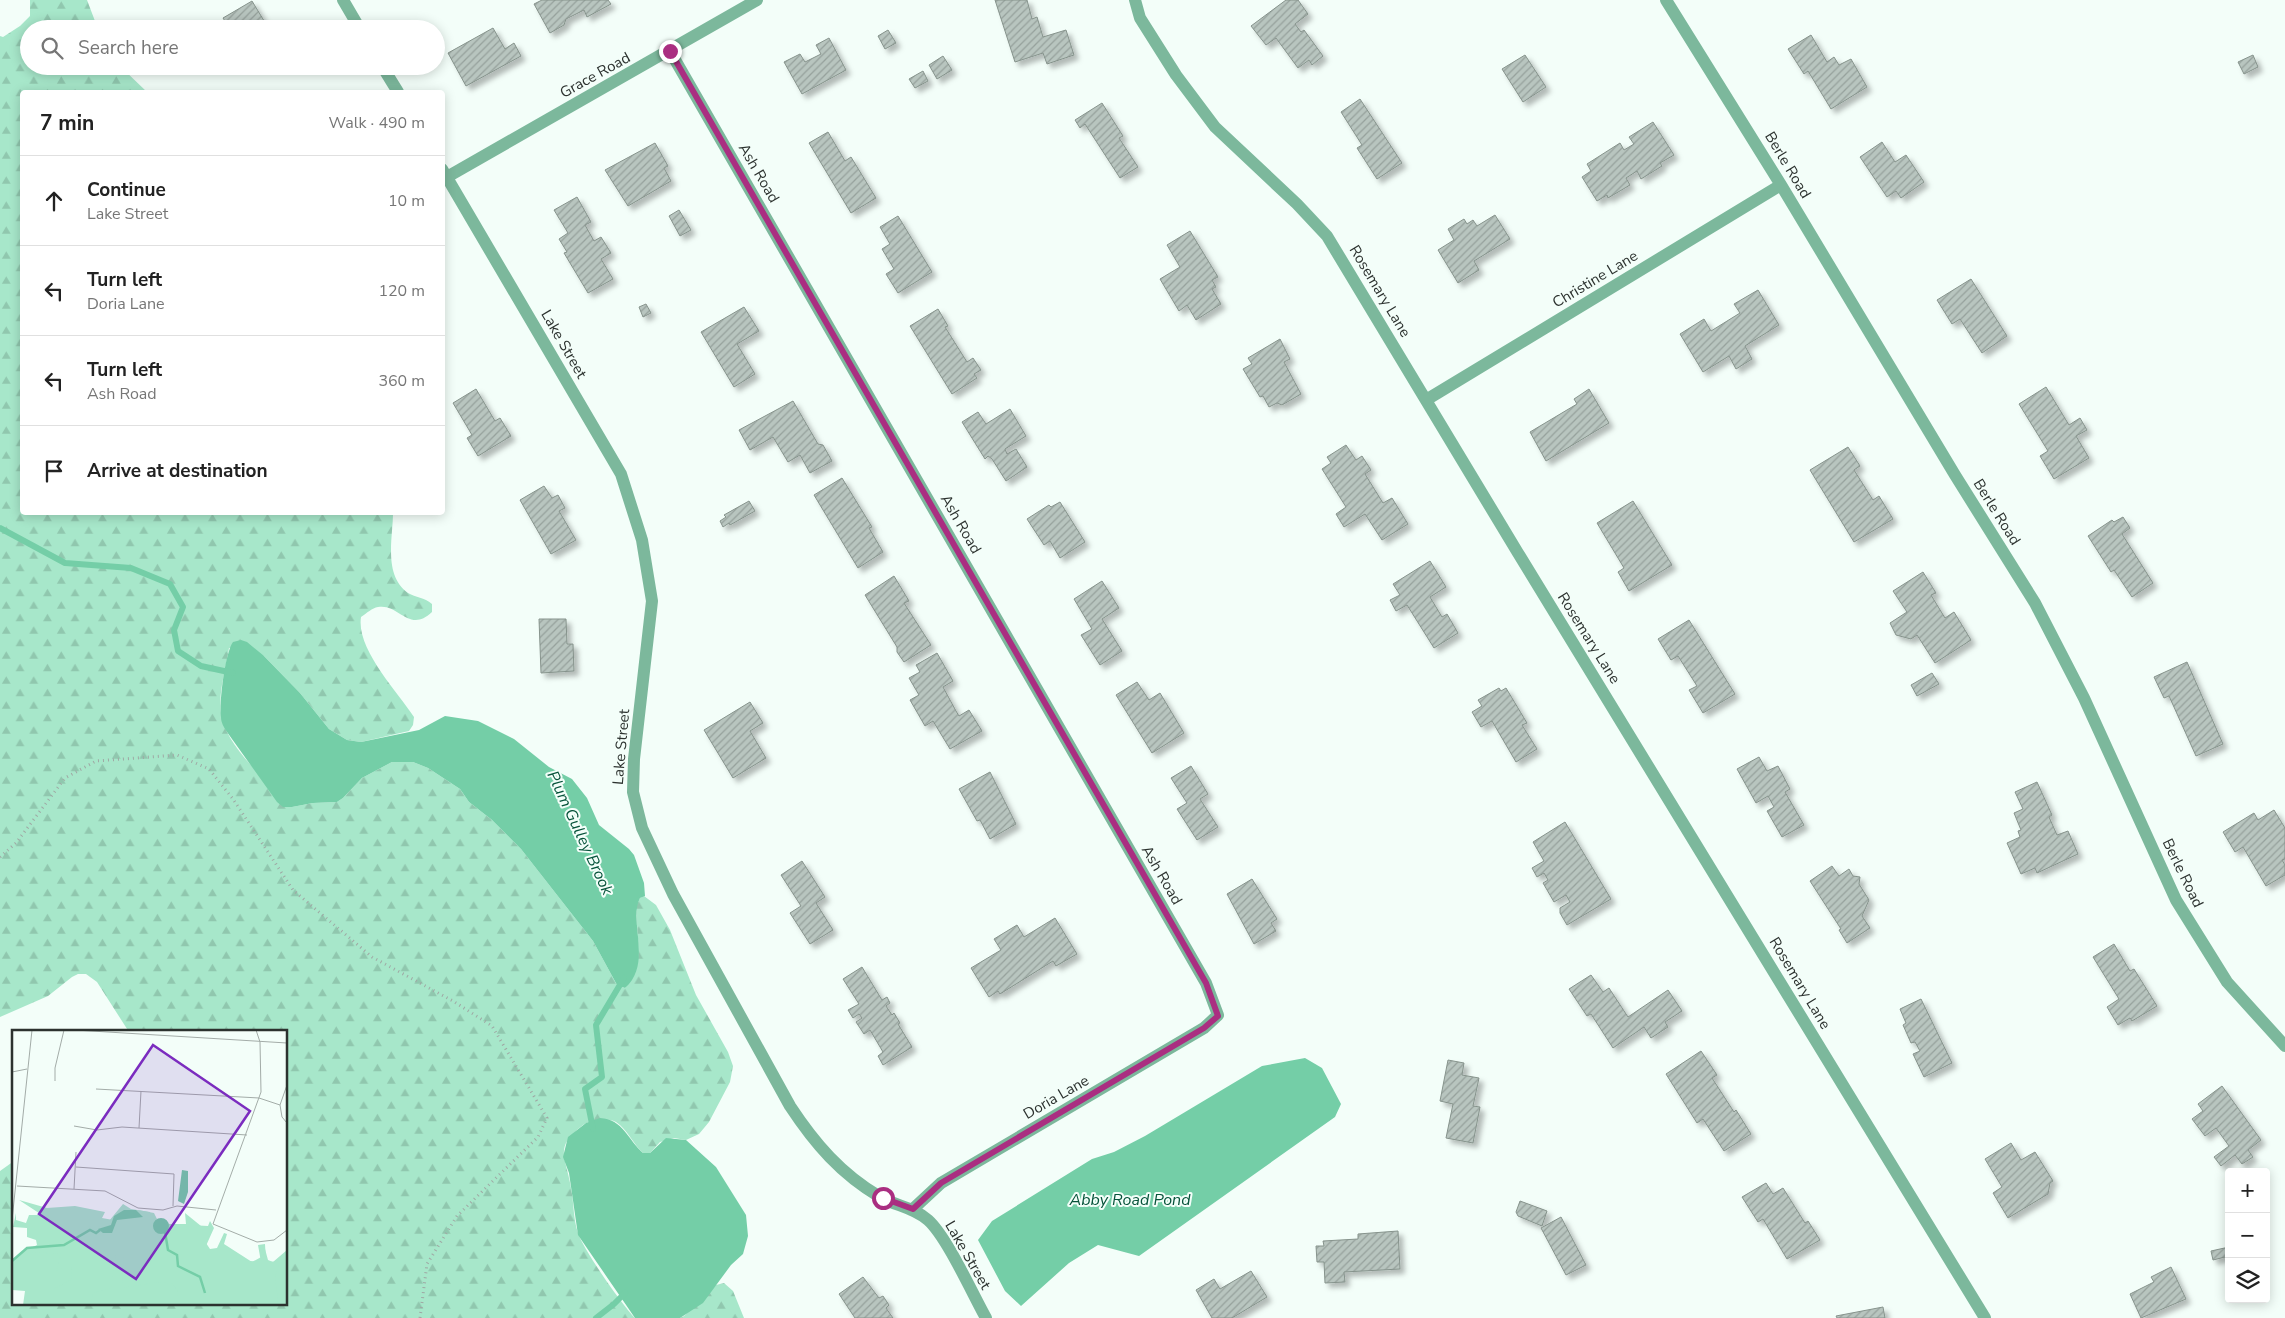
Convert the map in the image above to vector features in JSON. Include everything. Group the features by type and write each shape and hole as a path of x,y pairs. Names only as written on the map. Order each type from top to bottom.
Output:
{"street":[{"path":"343,0 355,20"},
{"name":"Grace Road","path":"445,173 670,51 758,0"},
{"name":"Rosemary Lane","path":"1134,0 1140,18 1214,127 1296,204 1327,236 1985,1318"},
{"name":"Berle Road","path":"1666,0 1781,185 1955,475 2035,603 2084,698 2176,900 2227,982 2285,1046"},
{"name":"Ash Road","path":"670,51 1201,974 1218,1016"},
{"path":"388,75 397,90"},
{"name":"Lake Street","path":"445,173 621,474 642,540 652,600 634,759 633,792 642,828 673,894 790,1106 812,1139 858,1183 883,1198 913,1209 929,1221 942,1239 986,1318"},
{"name":"Christine Lane","path":"1426,400 1781,185"},
{"name":"Doria Lane","path":"913,1209 941,1183 1204,1028 1218,1016"}],"path":[{"path":"0,857 16,843 65,778 96,761 177,755 209,769 233,799 293,890 372,958 453,1001 492,1026 547,1118 538,1136 457,1216 427,1264 420,1318"}],"green space":[{"path":"30,0 87,0 95,20 26,20 30,16"},
{"path":"20,26 20,75 129,75 145,90 20,90 20,515 393,515 391,556 395,576 408,593 432,604 432,612 424,618 417,620 410,619 392,609 378,607 361,617 361,629 371,656 414,717 413,725 409,731 361,742 347,740 329,729 300,693 264,656 229,648 220,705 224,725 230,738 249,763 292,807 313,803 337,802 362,778 392,762 413,762 428,768 460,789 469,802 492,820 521,849 593,941 617,985 625,988 636,968 638,958 637,904 640,898 644,896 656,905 670,930 696,995 728,1052 733,1066 730,1082 709,1122 699,1134 686,1140 674,1138 660,1142 650,1153 643,1153 616,1122 599,1119 590,1121 574,1133 568,1140 564,1153 575,1222 581,1241 604,1277 635,1318 0,1318 0,1171 12,1162 12,1306 288,1306 288,1030 128,1030 97,982 86,974 78,974 72,977 48,996 0,1017 0,36 3,37"},
{"path":"724,1283 733,1291 744,1318 680,1318 716,1285"}],"water":[{"path":"241,640 247,642 264,656 300,693 329,729 347,740 361,742 419,730 445,716 478,721 514,739 549,767 572,779 587,798 599,825 634,855 644,883 645,896 640,898 637,907 639,955 637,967 633,978 625,988 617,985 593,941 521,849 492,820 469,802 460,789 428,768 413,762 392,762 362,778 337,802 283,807 277,802 227,732 222,721 222,690 227,656 233,642"},
{"name":"Abby Road Pond","path":"1305,1058 1322,1068 1341,1104 1335,1117 1139,1256 1098,1245 1069,1263 1021,1306 1005,1291 978,1240 992,1221 1092,1159 1114,1152 1145,1136 1262,1066"},
{"path":"600,1118 608,1119 620,1126 643,1153 650,1153 666,1138 686,1140 716,1167 746,1215 748,1236 743,1254 731,1265 703,1303 680,1318 635,1318 578,1235 569,1173 563,1157 568,1137 586,1123"}],"building":[{"path":"542,0 608,0 611,4 587,17 584,10 566,19 564,25 550,33 534,4"},
{"path":"995,0 1027,0 1032,19 1037,17 1043,37 1066,30 1074,55 1047,64 1043,53 1015,62"},
{"path":"1286,0 1298,0 1308,14 1295,24 1301,32 1304,30 1323,56 1312,65 1309,60 1298,68 1276,38 1266,45 1251,26"},
{"path":"252,1 264,20 224,20 223,18"},
{"path":"493,28 505,49 514,43 521,56 466,86 448,53"},
{"path":"888,30 896,43 885,49 878,36"},
{"path":"1811,35 1827,62 1834,57 1839,65 1851,59 1867,87 1831,109 1808,71 1804,74 1788,49"},
{"path":"829,38 846,70 802,94 784,62 800,54 805,62 821,54 816,45"},
{"path":"1525,55 1546,87 1523,102 1502,69"},
{"path":"2253,55 2258,67 2244,74 2238,62"},
{"path":"943,56 952,70 937,79 929,65"},
{"path":"923,71 928,81 915,88 909,79"},
{"path":"1360,99 1402,163 1377,179 1357,148 1362,145 1341,112"},
{"path":"1102,103 1123,136 1119,138 1138,167 1120,178 1085,124 1080,128 1075,120"},
{"path":"1653,122 1674,155 1660,163 1662,166 1641,179 1637,171 1626,178 1630,185 1608,198 1607,195 1597,201 1582,177 1591,171 1587,164 1620,143 1624,150 1634,144 1629,137"},
{"path":"828,132 845,161 851,157 876,198 851,213 809,143"},
{"path":"1882,142 1895,162 1906,155 1924,182 1901,198 1896,191 1887,197 1860,157"},
{"path":"655,143 668,166 664,168 671,181 628,206 605,170"},
{"path":"577,197 591,222 585,225 594,241 601,237 611,253 601,259 613,279 588,293 564,253 567,252 559,239 568,233 554,210"},
{"path":"679,210 691,230 680,236 669,216"},
{"path":"1495,215 1510,239 1474,261 1479,270 1458,283 1438,250 1454,240 1448,229 1464,219 1467,224 1473,220 1477,226"},
{"path":"898,216 932,272 898,293 886,274 894,269 882,249 890,244 880,227"},
{"path":"1190,231 1218,277 1212,280 1216,287 1212,289 1221,304 1196,320 1187,305 1179,311 1160,279 1180,267 1167,245"},
{"path":"1971,279 2007,336 1982,353 1960,319 1952,324 1937,300"},
{"path":"1758,290 1779,325 1745,346 1752,359 1736,369 1729,356 1703,372 1680,334 1704,319 1711,331 1740,313 1734,304"},
{"path":"646,304 651,313 643,317 639,307"},
{"path":"744,307 759,331 737,344 755,374 734,387 701,332"},
{"path":"938,309 948,326 945,327 967,362 973,358 981,370 974,374 977,378 952,394 910,326"},
{"path":"1280,339 1290,359 1284,362 1301,394 1282,405 1277,403 1269,407 1263,396 1260,397 1243,369 1252,364 1248,358"},
{"path":"2046,387 2069,425 2080,418 2087,430 2076,436 2089,458 2054,479 2040,456 2048,451 2019,404"},
{"path":"476,389 495,421 500,418 511,436 478,456 467,438 472,435 453,403"},
{"path":"1589,389 1609,423 1546,461 1530,432 1577,404 1574,399"},
{"path":"793,401 818,444 823,445 832,461 810,473 800,455 788,462 773,437 750,450 739,430"},
{"path":"1010,409 1026,436 1005,449 1007,454 1016,449 1027,467 1006,481 992,459 988,456 985,459 962,422 978,412 986,424"},
{"path":"1346,445 1356,460 1362,456 1371,470 1365,474 1383,503 1392,498 1408,524 1382,540 1365,514 1344,527 1336,514 1346,507 1322,469 1331,463 1327,457"},
{"path":"1848,447 1860,466 1854,470 1873,500 1879,496 1893,519 1854,542 1810,470"},
{"path":"842,478 872,527 869,528 883,552 858,568 814,495"},
{"path":"544,486 552,498 558,495 565,508 559,511 576,540 551,554 520,500"},
{"path":"749,501 755,511 723,527 720,521 726,517 724,515"},
{"path":"1633,501 1672,565 1629,591 1618,572 1624,568 1597,523"},
{"path":"1060,502 1085,542 1060,558 1050,541 1044,545 1027,519 1049,505 1051,507"},
{"path":"2123,517 2130,528 2122,534 2153,583 2132,597 2114,570 2111,572 2088,536 2112,520 2114,522"},
{"path":"1430,561 1446,587 1430,597 1442,617 1447,614 1458,633 1434,648 1407,605 1396,611 1390,600 1400,595 1393,584"},
{"path":"1923,572 1936,593 1931,595 1945,618 1954,612 1971,640 1935,663 1917,635 1911,639 1896,635 1890,623 1907,612 1893,591"},
{"path":"894,576 909,601 904,603 931,645 904,662 865,595"},
{"path":"1102,581 1119,608 1102,619 1122,651 1100,665 1081,635 1092,629 1074,599"},
{"path":"539,619 566,619 567,644 573,644 574,671 541,673"},
{"path":"1689,620 1735,694 1703,713 1689,690 1697,686 1678,656 1671,660 1658,639"},
{"path":"937,653 953,681 943,687 956,711 959,716 969,710 982,731 950,749 933,721 925,726 910,700 919,695 909,678 920,672 916,665"},
{"path":"2187,662 2223,744 2196,756 2169,696 2164,698 2154,677"},
{"path":"1932,673 1939,684 1917,696 1911,685"},
{"path":"1137,682 1149,700 1160,693 1184,733 1152,753 1116,695"},
{"path":"1499,688 1501,691 1506,688 1527,723 1522,725 1537,749 1516,762 1492,721 1481,727 1472,712 1482,706 1478,700"},
{"path":"750,702 763,723 750,731 766,758 733,778 704,730"},
{"path":"1759,757 1767,771 1778,766 1790,789 1785,792 1804,825 1782,837 1767,811 1774,807 1768,796 1756,803 1737,769"},
{"path":"1191,766 1208,794 1200,799 1218,827 1197,840 1177,809 1187,803 1171,778"},
{"path":"990,772 1016,824 990,839 980,820 977,821 959,789"},
{"path":"2037,782 2052,815 2049,817 2057,835 2068,831 2078,854 2037,873 2035,868 2021,874 2007,843 2020,837 2018,831 2021,830 2014,813 2023,809 2015,792"},
{"path":"2274,810 2285,828 2285,859 2282,860 2285,865 2285,875 2266,886 2243,847 2235,852 2223,832 2254,813 2258,820"},
{"path":"1565,822 1611,899 1567,925 1560,913 1560,908 1570,902 1566,895 1554,902 1543,883 1548,880 1544,873 1537,877 1532,868 1544,861 1533,842"},
{"path":"802,861 825,897 816,903 833,930 810,944 790,913 801,906 781,875"},
{"path":"1832,866 1839,876 1849,869 1853,876 1860,877 1859,884 1869,900 1862,916 1870,928 1847,943 1839,930 1841,929 1810,881"},
{"path":"1252,879 1277,919 1271,923 1276,931 1254,944 1227,894"},
{"path":"1055,918 1077,954 1056,966 1053,961 1000,994 998,991 989,997 971,968 1001,950 994,939 1017,925 1024,937"},
{"path":"2114,944 2130,971 2134,969 2157,1006 2132,1021 2130,1018 2118,1025 2107,1007 2119,999 2093,957"},
{"path":"862,967 882,1000 887,997 890,1003 886,1006 892,1015 894,1013 900,1023 898,1024 912,1047 883,1065 878,1056 883,1052 870,1030 864,1034 856,1022 862,1018 859,1014 853,1018 848,1010 859,1004 843,979"},
{"path":"1591,975 1603,992 1609,988 1628,1017 1668,990 1682,1011 1665,1022 1668,1027 1651,1038 1644,1027 1613,1048 1591,1014 1587,1016 1569,989"},
{"path":"1921,999 1952,1063 1924,1077 1913,1054 1920,1051 1915,1042 1911,1043 1903,1025 1906,1023 1900,1009"},
{"path":"1701,1051 1717,1075 1712,1078 1751,1134 1724,1151 1703,1119 1697,1123 1666,1074"},
{"path":"1448,1060 1464,1063 1462,1075 1479,1078 1473,1106 1480,1107 1473,1143 1446,1138 1453,1104 1440,1101"},
{"path":"2222,1086 2261,1140 2248,1150 2253,1157 2242,1164 2235,1155 2221,1166 2214,1157 2229,1146 2216,1128 2205,1136 2192,1119 2203,1111 2198,1104"},
{"path":"2011,1143 2021,1160 2035,1152 2053,1181 2050,1183 2048,1194 2008,1218 1993,1193 2002,1187 1985,1159"},
{"path":"1766,1183 1773,1194 1783,1188 1805,1223 1808,1221 1820,1240 1787,1259 1763,1219 1758,1222 1742,1197"},
{"path":"1520,1201 1547,1211 1542,1226 1518,1216 1516,1212"},
{"path":"1561,1217 1586,1265 1566,1275 1541,1228"},
{"path":"1398,1231 1400,1269 1344,1272 1345,1282 1325,1283 1324,1262 1317,1262 1316,1246 1324,1246 1323,1241 1358,1239 1358,1234"},
{"path":"2225,1248 2225,1257 2213,1260 2211,1251"},
{"path":"2171,1267 2186,1299 2141,1318 2130,1294 2154,1282 2151,1277"},
{"path":"1251,1271 1267,1297 1232,1318 1212,1318 1196,1290 1214,1279 1220,1289"},
{"path":"863,1277 879,1298 883,1296 889,1305 886,1308 893,1318 855,1318 839,1294"},
{"path":"1883,1307 1885,1318 1837,1318 1836,1316"}],"waterway":[{"name":"Plum Gulley Brook","path":"0,528 65,563 131,568 170,584 183,607 174,630 178,651 201,666 233,673"},
{"name":"Plum Gulley Brook","path":"593,1129 585,1089 602,1077 596,1025 624,978"},
{"name":"Plum Gulley Brook","path":"596,1318 625,1293"}],"route":[{"path":"670,51 1206,983 1218,1016 1204,1028 941,1183 913,1209 883,1198"}]}
